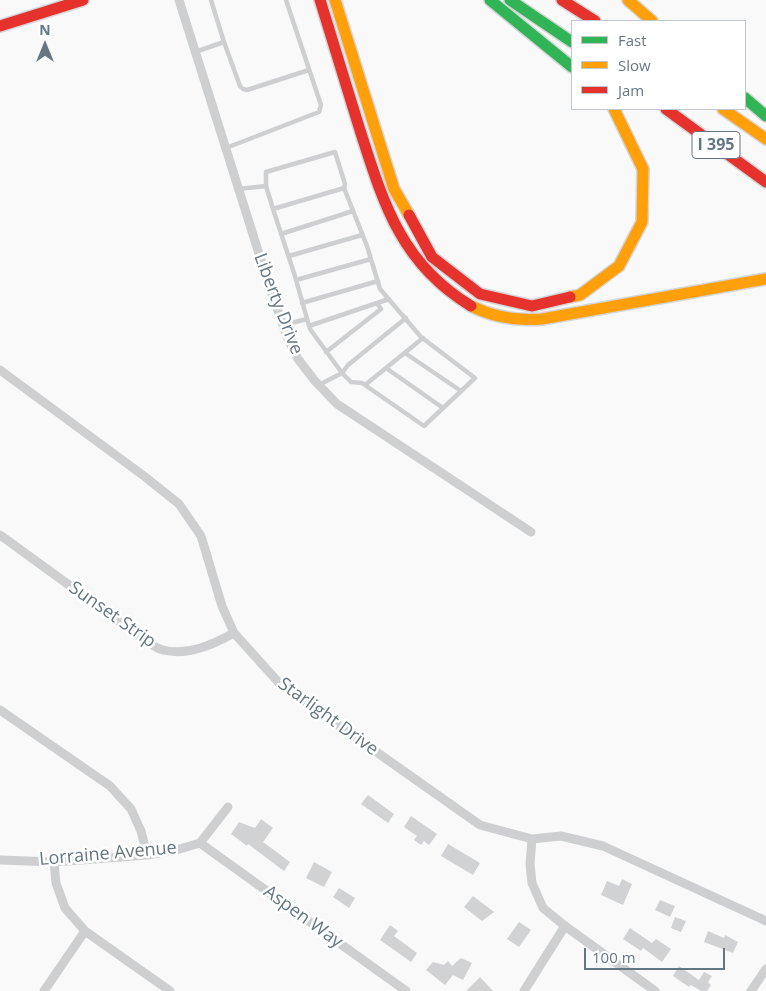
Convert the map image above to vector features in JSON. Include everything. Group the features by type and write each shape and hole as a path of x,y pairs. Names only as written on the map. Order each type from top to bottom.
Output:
{"main road":[{"path":"0,26 83,0"},
{"path":"320,0 375,178 390,216 403,240 419,261 440,283 456,296 471,305 495,315 512,319 539,320 766,279"},
{"path":"336,0 394,189 405,216 439,265 464,286 487,298 510,305 526,306 559,303 583,294 598,285 616,269 626,256 642,221 646,199 646,184 637,149 627,128 615,110"},
{"path":"490,0 571,66"},
{"path":"510,0 571,41"},
{"path":"562,0 593,20"},
{"path":"628,0 651,20"},
{"path":"746,99 766,116"},
{"name":"I 395","path":"667,110 766,182"},
{"name":"I 395","path":"724,110 766,139"}],"street":[{"name":"Liberty Drive","path":"179,0 283,325 298,359 319,386 337,404 531,532"},
{"name":"Starlight Drive","path":"0,370 179,504 201,536 222,606 234,633 280,684 480,825 532,839 562,836 603,846 766,921"},
{"name":"Sunset Strip","path":"0,535 139,636 162,650 193,651 216,643 234,633"},
{"path":"0,710 110,786 131,809 141,831 147,854"},
{"name":"Lorraine Avenue","path":"0,860 54,862 176,850 200,843 228,807"},
{"path":"532,839 530,864 532,883 543,908 655,991"},
{"name":"Aspen Way","path":"200,843 406,991"},
{"path":"54,862 56,883 65,908 85,931 170,991"},
{"path":"524,991 565,926"},
{"path":"44,991 85,931"},
{"path":"751,991 766,969"}],"lane":[{"path":"212,0 224,42 240,86 243,89 247,90 309,70"},
{"path":"226,148 319,112 321,105 286,0"},
{"path":"195,52 224,42"},
{"path":"335,152 345,184 344,188 371,259 380,289 423,338 475,378 424,426 365,385 351,382 326,352 309,326 266,186 266,172 335,152"},
{"path":"238,189 266,186"},
{"path":"273,209 344,188"},
{"path":"281,234 353,211"},
{"path":"289,256 362,235"},
{"path":"296,280 371,259"},
{"path":"302,303 378,281"},
{"path":"309,326 389,299"},
{"path":"326,352 381,309 377,303"},
{"path":"319,386 342,373 348,364 406,318"},
{"path":"283,325 307,319"},
{"path":"365,385 423,338"},
{"path":"405,353 460,392"},
{"path":"386,368 443,408"}],"building":[{"path":"368,795 394,814 388,823 361,804"},
{"path":"411,816 437,834 429,845 424,841 421,845 414,840 417,836 404,827"},
{"path":"261,819 273,828 263,842 290,862 284,871 248,844 247,846 231,834 239,822 255,828"},
{"path":"448,844 480,863 473,875 441,856"},
{"path":"314,862 332,872 324,887 306,878"},
{"path":"622,879 632,884 623,905 601,895 607,881 619,886"},
{"path":"339,888 355,898 349,908 333,897"},
{"path":"473,896 494,912 482,921 464,907"},
{"path":"660,900 675,906 670,917 655,910"},
{"path":"675,917 686,921 681,932 671,928"},
{"path":"519,922 531,930 519,947 507,939"},
{"path":"390,925 398,931 394,936 417,953 411,962 380,940"},
{"path":"630,928 652,943 656,939 671,949 662,962 643,948 641,951 623,939"},
{"path":"708,931 724,938 725,935 738,942 733,953 704,942"},
{"path":"461,958 472,963 463,980 453,975 445,985 426,970 433,962 444,965 448,961 452,966"},
{"path":"679,966 699,980 704,972 712,976 708,982 711,985 707,991 701,991 691,985 689,987 673,976"},
{"path":"480,977 493,991 466,991"}],"traffic: fast":[{"path":"490,0 571,66"},
{"path":"510,0 571,41"},
{"path":"746,99 766,116"}],"traffic: slow":[{"path":"335,0 394,189 409,215"},
{"path":"628,0 651,20"},
{"path":"570,297 580,295 619,266 642,222 643,169 614,110"},
{"path":"724,110 766,139"},
{"path":"471,306 505,317 542,319 766,279"}],"traffic: jam":[{"path":"0,26 83,0"},
{"path":"320,0 377,181 397,228 427,270 447,289 471,306"},
{"path":"562,0 593,20"},
{"path":"667,110 766,182"},
{"path":"409,215 432,257 480,294 532,306 570,297"}]}
